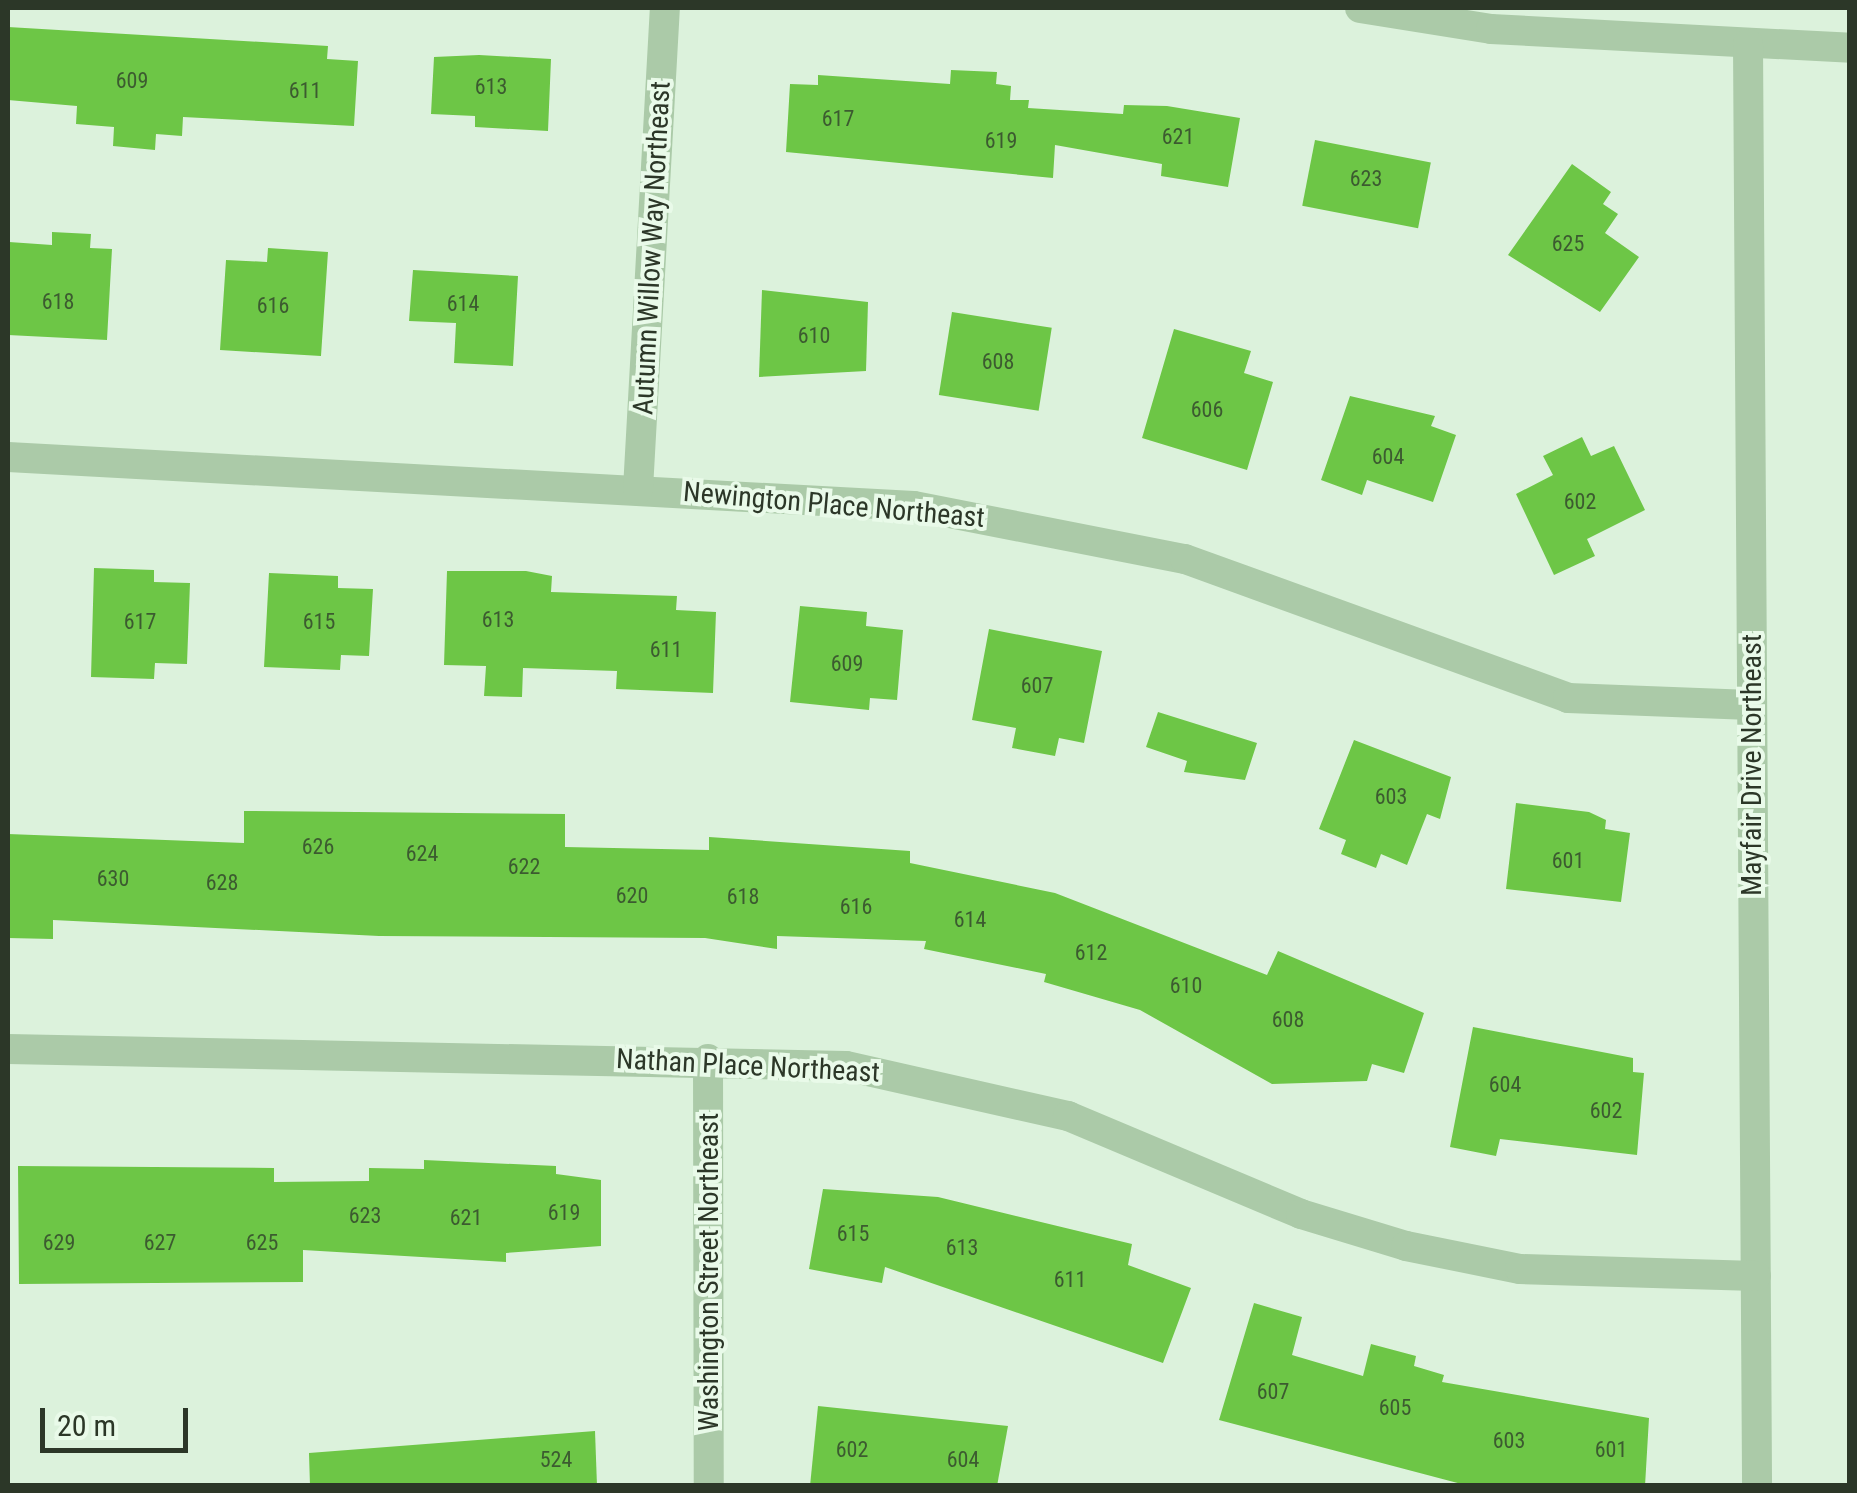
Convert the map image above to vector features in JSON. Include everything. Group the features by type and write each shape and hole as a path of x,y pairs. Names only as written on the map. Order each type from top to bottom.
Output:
{"street":[{"name":"Autumn Willow Way Northeast","path":"638,489 665,8"},
{"path":"1360,8 1491,29 1850,48"},
{"name":"Mayfair Drive Northeast","path":"1748,44 1758,1486"},
{"name":"Newington Place Northeast","path":"8,456 914,506 1048,526 1222,571 1568,698 1751,705"},
{"name":"Nathan Place Northeast","path":"8,1049 708,1059 846,1066 960,1086 1068,1116 1302,1214 1406,1246 1520,1269 1756,1276"},
{"name":"Washington Street Northeast","path":"708,1059 710,1486"}],"building":[{"path":"8,27 328,46 327,59 358,61 354,126 183,117 182,136 156,134 155,150 113,146 114,127 76,124 77,106 8,100"},
{"path":"434,57 551,59 548,131 475,127 475,116 431,114"},
{"path":"951,70 997,72 996,84 1011,86 1010,100 1029,100 1028,108 1123,114 1124,105 1167,106 1240,118 1228,187 1161,176 1162,164 1055,145 1053,178 786,152 790,84 818,85 818,75 950,84"},
{"path":"1315,140 1431,163 1418,228 1302,206"},
{"path":"1572,164 1611,192 1603,204 1618,214 1605,233 1639,257 1600,312 1508,255"},
{"path":"52,232 91,234 90,248 112,249 107,340 8,335 9,242 52,245"},
{"path":"268,248 328,252 321,356 220,350 226,260 267,262"},
{"path":"413,270 518,276 513,366 454,363 456,323 409,321"},
{"path":"762,290 868,302 866,371 759,377"},
{"path":"952,312 1052,328 1039,411 939,395"},
{"path":"1174,329 1251,351 1244,373 1273,382 1247,470 1142,438"},
{"path":"1350,396 1435,416 1431,426 1456,435 1433,502 1367,480 1362,495 1321,480"},
{"path":"1582,437 1591,456 1614,446 1645,510 1587,539 1595,556 1554,575 1516,494 1553,475 1543,456"},
{"path":"94,568 154,570 154,582 190,583 187,664 155,663 154,679 91,677"},
{"path":"447,571 526,571 552,576 551,592 677,596 676,610 716,612 713,693 616,689 617,671 523,668 522,697 484,696 486,666 444,665"},
{"path":"269,573 338,576 338,588 373,589 369,656 341,655 340,670 264,667"},
{"path":"800,606 867,612 866,626 903,630 897,700 870,698 869,710 790,702"},
{"path":"989,629 1102,651 1084,743 1059,738 1055,756 1012,748 1016,728 972,720"},
{"path":"1158,712 1257,743 1245,780 1184,772 1187,761 1146,747"},
{"path":"1354,740 1451,777 1440,819 1427,814 1407,865 1381,854 1376,868 1341,854 1346,840 1319,829"},
{"path":"1516,803 1589,812 1606,820 1605,829 1630,833 1621,902 1506,889"},
{"path":"244,811 565,814 565,847 709,850 709,837 910,851 910,863 1055,893 1267,975 1278,951 1424,1013 1404,1073 1372,1064 1367,1081 1272,1084 1140,1010 1044,982 1046,974 924,949 926,941 777,936 777,949 705,938 379,936 53,920 53,939 8,938 8,834 244,843"},
{"path":"1473,1027 1633,1058 1633,1072 1644,1073 1637,1155 1500,1139 1496,1156 1450,1147"},
{"path":"424,1160 556,1166 556,1174 601,1180 601,1246 506,1253 506,1262 303,1250 303,1282 19,1284 18,1166 274,1168 274,1182 369,1181 369,1168 424,1169"},
{"path":"823,1189 938,1197 1132,1244 1128,1265 1191,1288 1163,1363 885,1267 882,1283 809,1269"},
{"path":"1254,1303 1302,1317 1292,1355 1363,1376 1371,1344 1416,1356 1414,1366 1444,1375 1442,1382 1649,1418 1645,1486 1469,1486 1219,1420"},
{"path":"818,1406 1008,1426 997,1486 810,1486"},
{"path":"595,1431 597,1486 310,1486 309,1453"}]}
